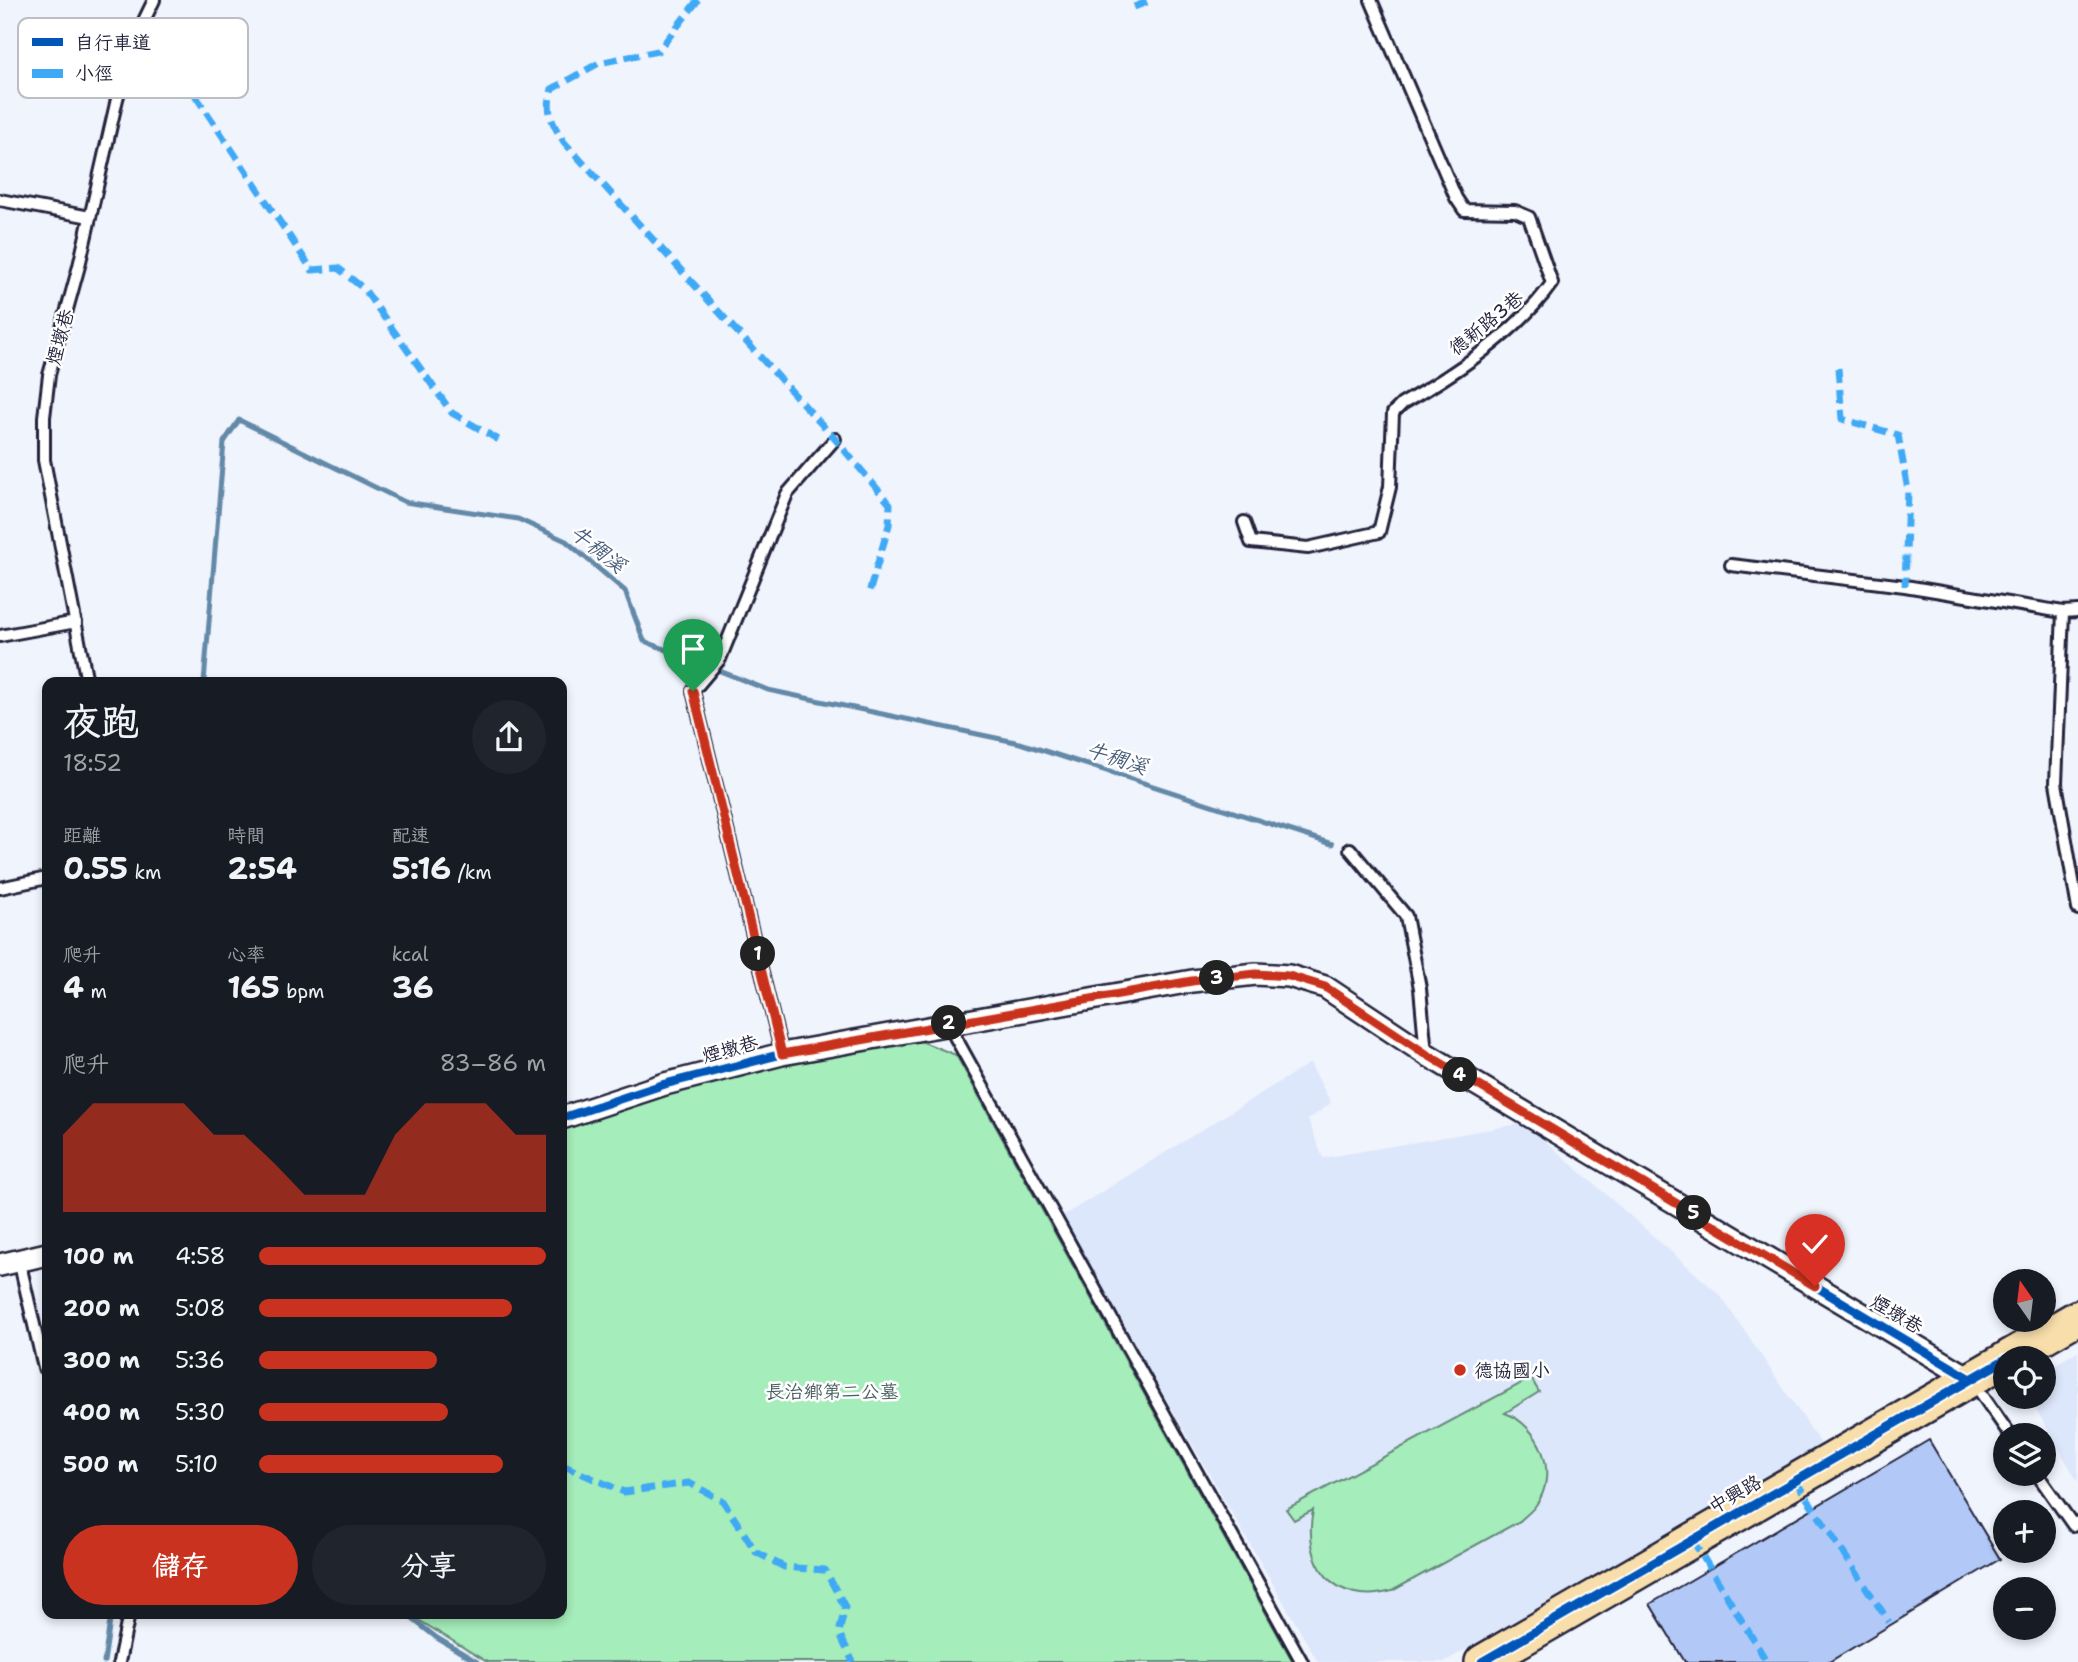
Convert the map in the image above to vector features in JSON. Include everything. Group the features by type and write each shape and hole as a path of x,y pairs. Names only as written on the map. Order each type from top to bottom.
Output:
{"main road":[{"name":"中興路","path":"2027,1346 2078,1317"},
{"name":"中興路","path":"1482,1662 1993,1366"}],"street":[{"name":"煙墩巷","path":"567,1116 665,1084 782,1054 1192,981 1256,974 1289,976 1325,987 1426,1054 1971,1379"},
{"path":"9,1262 42,1255"}],"lane":[{"name":"煙墩巷","path":"146,18 154,0"},
{"name":"德新路3巷","path":"1244,522 1251,542 1308,548 1379,532 1390,487 1393,413 1402,404 1476,356 1539,302 1552,283 1529,217 1516,211 1464,210 1456,198 1371,0"},
{"name":"煙墩巷","path":"86,677 44,460 44,417 49,375 118,98"},
{"path":"0,200 90,217"},
{"path":"782,1054 693,691 720,659 787,494 835,439"},
{"path":"1731,565 1905,586 2063,612 2078,611"},
{"path":"2063,612 2056,783 2078,909"},
{"path":"0,636 76,622"},
{"path":"1350,849 1406,916 1420,988 1426,1054"},
{"path":"0,888 42,879"},
{"path":"948,1024 1302,1662"},
{"path":"9,1262 42,1362"},
{"path":"1971,1379 2002,1423"},
{"path":"2045,1486 2073,1525 2078,1522"},
{"path":"119,1662 128,1619"}],"shaded area":[{"name":"德協國小","path":"1310,1063 1331,1103 1308,1120 1323,1158 1525,1123 1720,1295 1822,1445 1444,1662 1318,1662 1061,1217"},
{"path":"2078,1351 2078,1482 2056,1444 2056,1423 2044,1423 2036,1409 2056,1409 2056,1364"}],"green space":[{"name":"長治鄉第二公墓","path":"913,1038 956,1055 1293,1662 487,1662 417,1619 567,1619 567,1121 675,1087"},
{"path":"1531,1378 1539,1392 1505,1413 1528,1428 1536,1439 1546,1465 1543,1492 1536,1505 1520,1521 1392,1591 1354,1593 1339,1587 1327,1577 1318,1564 1313,1548 1313,1510 1294,1520 1286,1509"}],"building":[{"path":"1929,1440 1993,1547 1993,1563 1829,1662 1685,1662 1650,1604"}],"waterway":[{"name":"牛稠溪","path":"204,677 224,442 239,420 405,502 518,519 566,541 625,591 644,641 768,690 1020,743 1332,844"},
{"name":"牛稠溪","path":"104,1662 110,1619"},
{"path":"412,1619 437,1638 477,1662"}],"marked path":[{"path":"698,0 658,51 599,63 552,89 549,104 551,117 564,142 835,439 890,504 889,525 869,593"},
{"path":"1134,7 1152,0"},
{"path":"197,98 312,270 338,268 364,289 452,413 504,443"},
{"path":"1838,368 1842,419 1898,435 1908,490 1905,586"},
{"path":"567,1467 624,1492 689,1483 723,1501 756,1552 784,1567 825,1570 845,1607 839,1633 853,1662"},
{"path":"1795,1480 1889,1622"},
{"path":"1692,1539 1767,1662"}],"cycle path":[{"path":"567,1116 665,1084 782,1054 1192,981 1256,974 1289,976 1325,987 1426,1054 1971,1379"},
{"path":"1482,1662 1993,1367"}],"place":[{"name":"德協國小","path":"1460,1370"}],"route":[{"path":"693,691 782,1054 1192,981 1256,974 1289,976 1325,987 1426,1054 1815,1286"}]}
